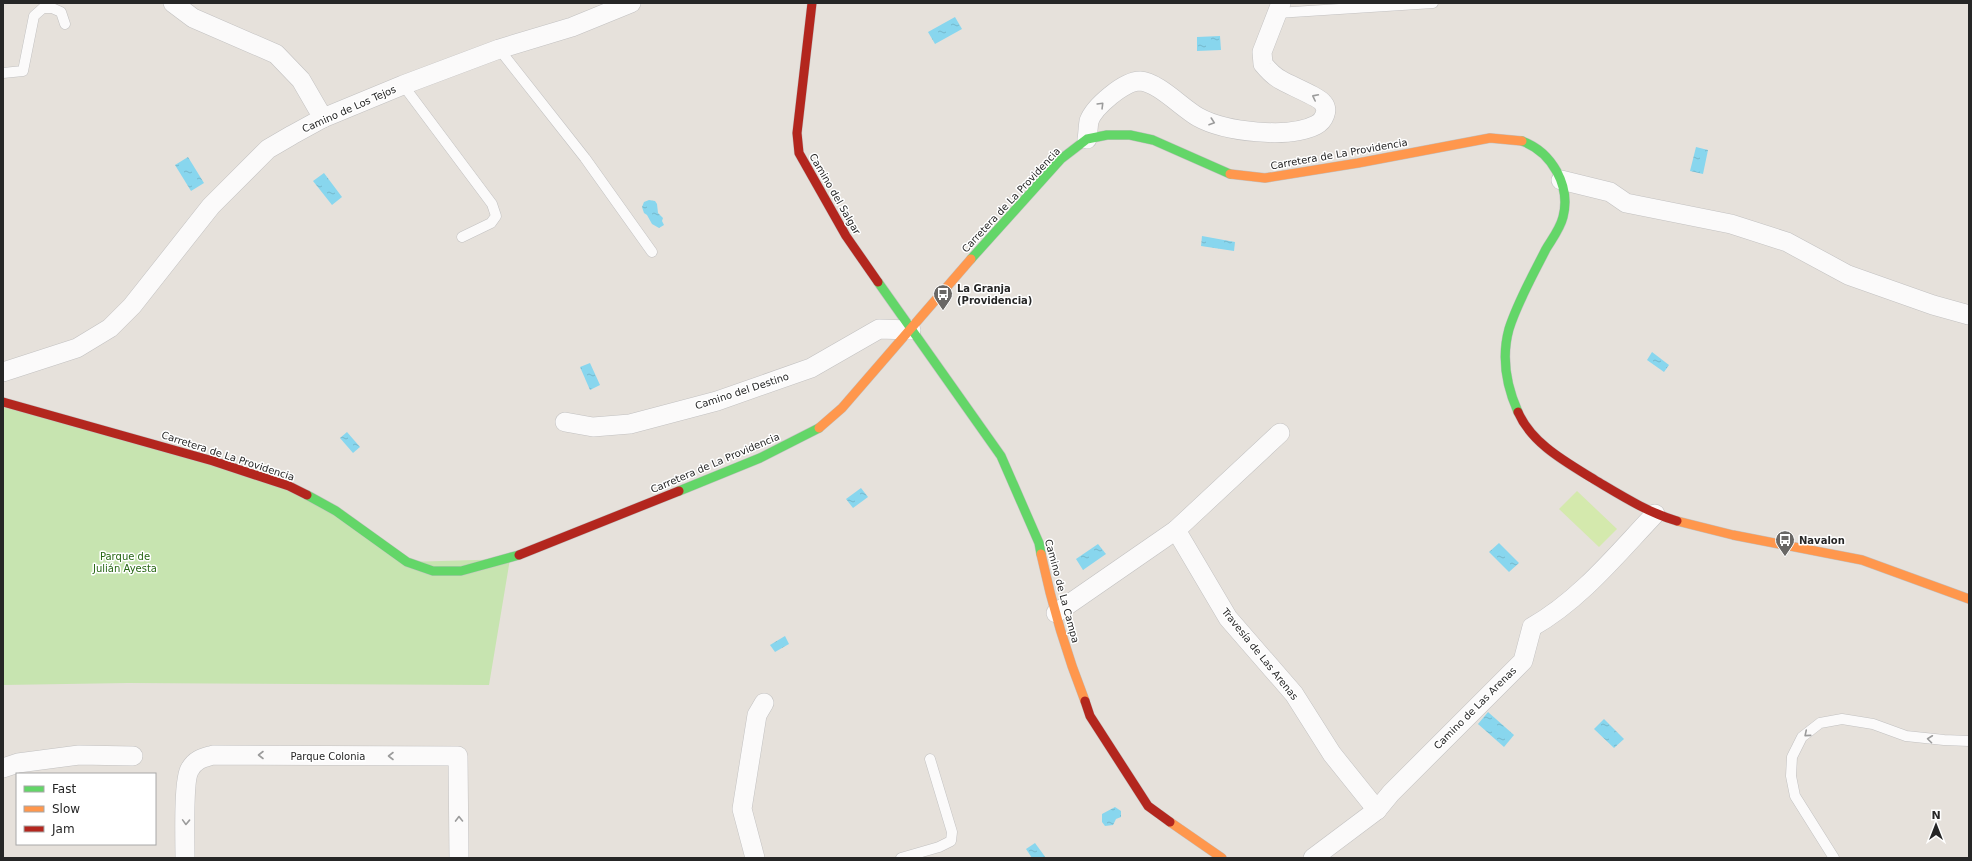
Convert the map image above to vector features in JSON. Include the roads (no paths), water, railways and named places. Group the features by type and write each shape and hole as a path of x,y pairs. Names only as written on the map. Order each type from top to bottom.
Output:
{"street":[{"path":"174,3 193,18 276,54 301,80 323,118"},
{"name":"Camino de Los Tejos","path":"3,372 77,348 110,328 132,306 211,206 268,149 323,118 403,85 499,49 572,27 631,3"},
{"name":"Camino del Salgar","path":"812,3 797,133 799,153 846,236 902,313 911,330"},
{"path":"1088,139 1089,122 1098,108 1112,94 1138,81 1148,82 1199,117 1225,126 1256,133 1295,131 1318,125 1324,118 1326,109 1323,101 1280,79 1263,64 1262,52 1279,8"},
{"name":"Carretera de La Providencia","path":"3,402 212,461 289,486 336,510 406,562 433,571 461,570 510,560 760,458 818,429 842,408 911,330 954,278 1061,159 1088,139 1107,135 1130,135 1153,140 1230,174 1265,178 1358,163 1490,138 1511,138 1531,145 1547,158 1561,180 1564,198 1563,217 1515,308 1506,338 1505,366 1511,396 1520,416 1528,428 1551,452 1575,468 1655,514 1693,527 1862,560 1969,599"},
{"path":"1561,180 1610,192 1626,203 1731,224 1787,242 1848,275 1933,305 1969,315"},
{"name":"Camino del Destino","path":"565,422 593,427 630,424 717,401 811,368 879,329 911,330"},
{"name":"Camino de La Campa","path":"911,330 1001,456 1039,543 1068,656 1090,716 1148,806 1222,858"},
{"path":"1056,613 1176,530 1280,434"},
{"name":"Camino de Las Arenas","path":"1313,858 1376,810 1391,793 1523,661 1532,627 1553,616 1597,575 1655,514"},
{"name":"Travesía de Las Arenas","path":"1176,530 1228,618 1294,694 1332,754 1376,810"},
{"path":"755,858 742,809 757,715 764,703"},
{"path":"3,768 18,763 79,755 133,756"},
{"name":"Parque Colonia","path":"185,858 187,783 189,770 199,759 213,755 458,756 460,858"}],"lane":[{"path":"1279,8 1433,3"},
{"path":"3,73 23,71 34,16 43,8 52,8 61,12 65,24"},
{"path":"499,49 585,158 652,252"},
{"path":"403,85 492,204 496,216 491,223 462,237"},
{"path":"1834,858 1795,796 1791,776 1792,757 1802,737 1820,723 1842,719 1873,724 1906,736 1969,741"},
{"path":"901,858 939,847 951,841 952,832 930,759"}],"water":[{"path":"955,17 962,29 935,44 928,32"},
{"path":"1220,36 1221,50 1197,51 1197,37"},
{"path":"1696,147 1708,150 1703,174 1690,171"},
{"path":"188,157 204,183 191,191 175,165"},
{"path":"324,173 342,197 332,205 313,181"},
{"path":"649,200 655,201 657,204 658,213 663,218 662,221 664,225 659,228 652,224 647,215 644,213 642,207 644,202"},
{"path":"1202,236 1235,242 1234,251 1201,246"},
{"path":"1652,352 1669,365 1664,372 1647,360"},
{"path":"590,363 600,385 590,390 580,367"},
{"path":"347,432 360,447 353,453 340,438"},
{"path":"861,488 868,497 853,508 846,499"},
{"path":"1499,543 1519,563 1509,572 1489,552"},
{"path":"1098,544 1106,554 1083,570 1076,559"},
{"path":"785,636 789,644 775,652 770,645"},
{"path":"1488,712 1514,735 1504,747 1478,724"},
{"path":"1604,719 1624,739 1614,748 1594,729"},
{"path":"1115,807 1121,811 1121,817 1116,819 1113,825 1105,826 1102,822 1102,814"},
{"path":"1035,843 1046,858 1032,858 1026,849"}],"place":[{"name":"La Granja (Providencia)","path":"943,311"},
{"name":"Navalon","path":"1785,557"}],"park label":[{"name":"Parque de Julián Ayesta","path":"125,562"}]}
